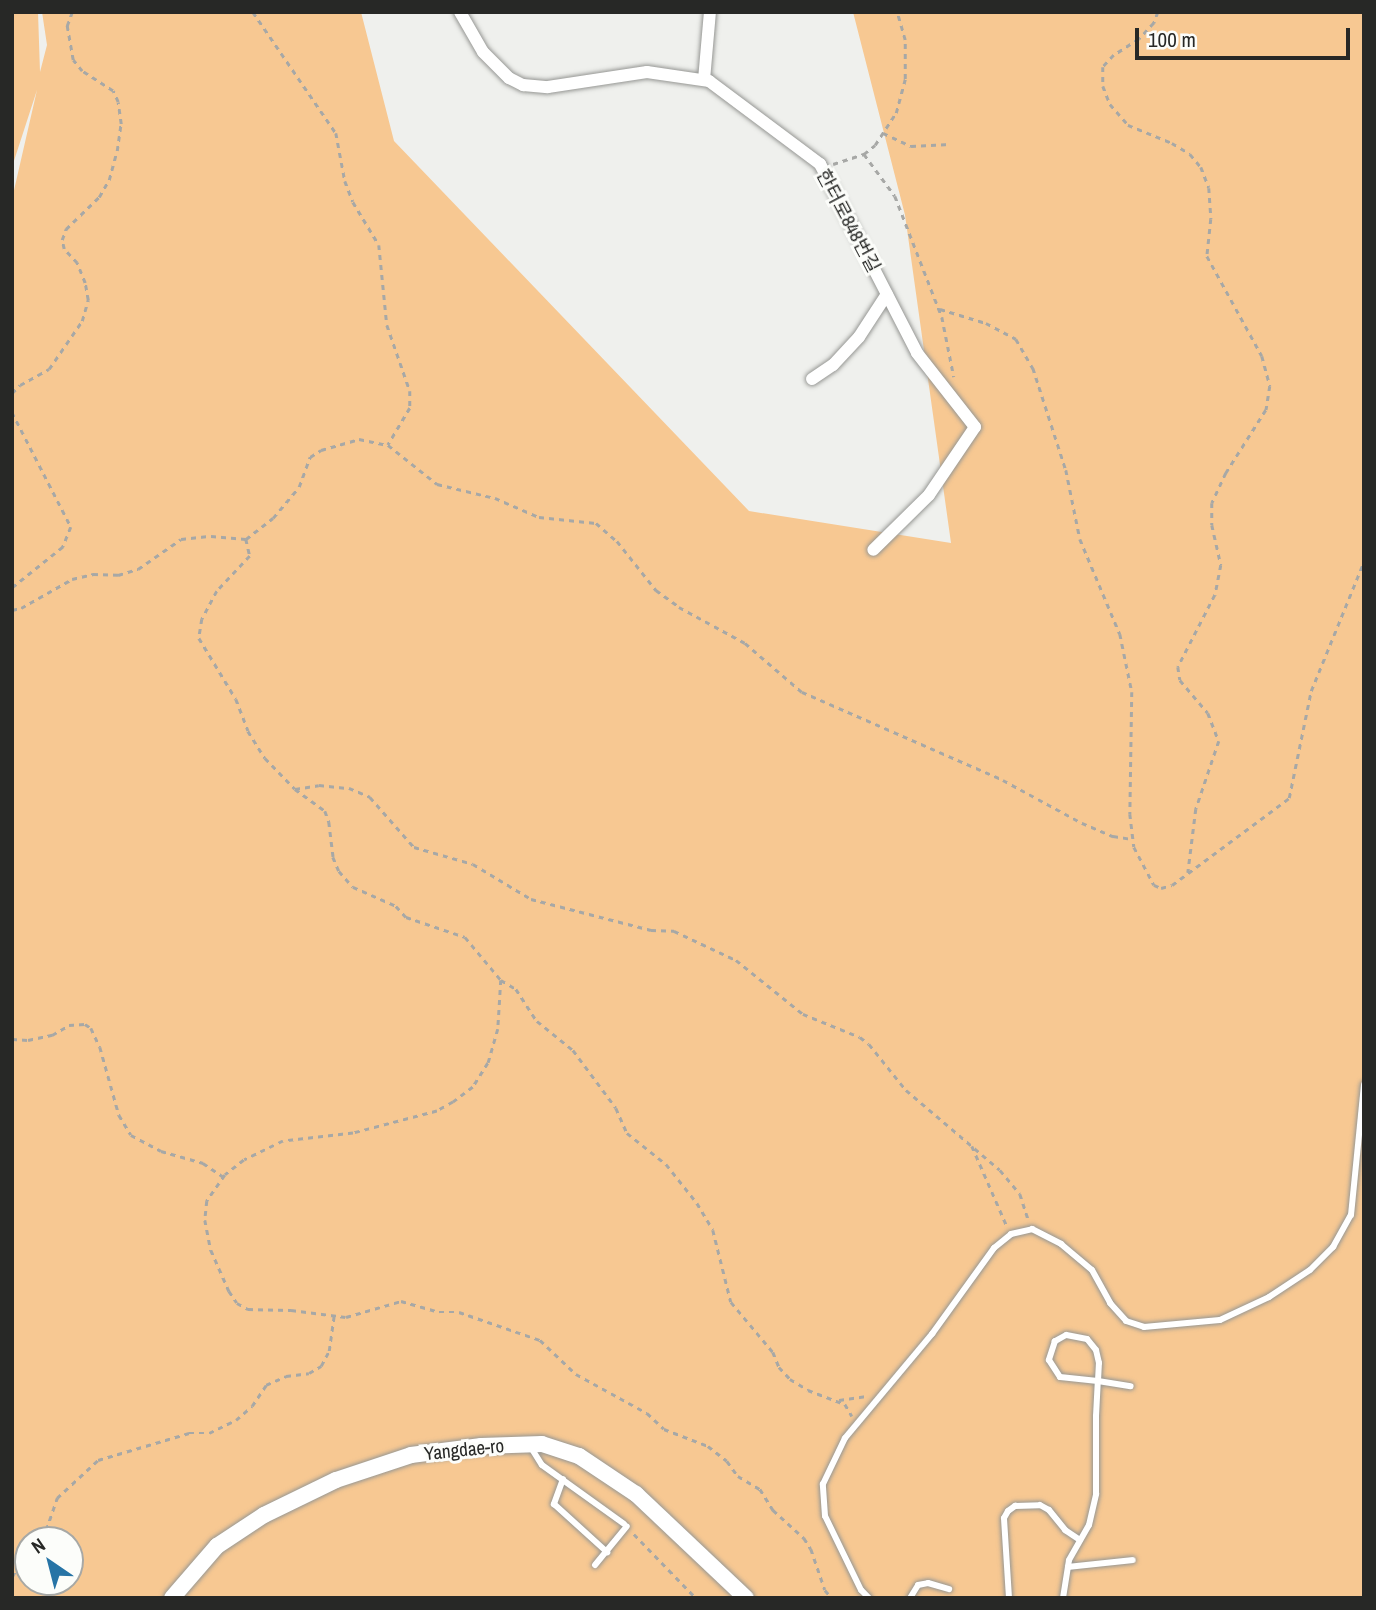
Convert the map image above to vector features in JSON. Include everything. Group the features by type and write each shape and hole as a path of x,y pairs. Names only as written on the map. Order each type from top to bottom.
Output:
{"street":[{"name":"한터로848번길","path":"460,12 483,52 509,78 523,85 548,87 647,72 709,81 820,164 917,353 975,427 929,495 873,550"},
{"path":"704,80 710,12"},
{"path":"812,379 833,365 859,337 887,294"},
{"name":"Yangdae-ro","path":"172,1598 217,1546 264,1515 336,1480 411,1455 481,1446 530,1444 542,1444 579,1456 636,1494 746,1598"}],"lane":[{"path":"869,1598 861,1590 825,1516 823,1484 845,1438 932,1334 994,1248 1011,1234 1032,1229 1061,1244 1092,1270 1110,1303 1126,1321 1144,1327 1220,1320 1269,1297 1310,1270 1333,1247 1351,1215 1364,1085"},
{"path":"1063,1598 1068,1567 1089,1525 1096,1494 1098,1381 1096,1350 1087,1339 1066,1335 1055,1341 1049,1360 1060,1377 1098,1381 1132,1386"},
{"path":"530,1444 542,1465 626,1525 595,1565"},
{"path":"563,1479 554,1504 607,1552"},
{"path":"1009,1598 1004,1518 1008,1511 1015,1506 1040,1505 1049,1510 1065,1530 1080,1540"},
{"path":"1068,1567 1133,1560"},
{"path":"910,1598 914,1589 928,1583 949,1589"}],"path":[{"path":"12,393 49,369 82,321 88,300 85,282 62,240 66,229 99,197 117,151 121,124 118,102 113,91 82,71 73,60 67,26 72,12"},
{"path":"253,12 337,133 349,191 379,245 387,325 410,391 410,408 388,444"},
{"path":"820,164 838,164 864,154 896,113 905,79 905,40 897,12"},
{"path":"1158,12 1154,23 1139,39 1114,55 1103,67 1103,86 1110,104 1128,125 1172,143 1190,154 1201,167 1209,188 1211,219 1207,256 1262,356 1270,386 1266,410 1226,473 1212,503 1212,525 1221,565 1215,595 1178,667 1180,680 1208,713 1219,741 1196,809 1188,874"},
{"path":"883,133 911,146 950,144"},
{"path":"864,154 895,196 940,309 955,384"},
{"path":"940,309 986,323 1016,339 1033,368 1066,470 1080,539 1120,634 1132,692 1130,814 1133,839 1144,869 1154,885 1161,888 1172,885 1289,798 1311,691 1364,561"},
{"path":"12,412 71,527 63,547 12,588"},
{"path":"12,610 21,608 72,579 93,573 118,575 138,569 181,539 211,536 246,539 273,518 299,487 310,457 321,450 359,439 388,444 437,484 495,498 539,517 596,523 617,541 656,590 679,607 745,643 802,692 1003,780 1082,823 1112,836 1133,839"},
{"path":"246,539 250,556 217,591 202,619 199,638 236,698 248,731 265,758 295,789 324,811 329,822 333,857 339,871 354,887 396,906 406,916 465,937 501,980 516,989 549,1033 573,1050 616,1108 627,1133 666,1164 697,1203 713,1230 731,1302 773,1352 779,1367 790,1380 836,1400 849,1410 855,1425"},
{"path":"295,789 319,785 349,788 370,797 414,848 473,864 531,899 651,930 674,931 736,960 803,1014 860,1037 906,1090 971,1142 1000,1170 1020,1194 1032,1229"},
{"path":"501,980 498,1029 488,1063 473,1087 453,1102 437,1111 353,1133 283,1141 244,1160 224,1177 207,1201 205,1220 211,1250 237,1303 248,1310 346,1317 401,1301 439,1312 459,1312 540,1340 576,1374 647,1413 664,1429 708,1446 727,1461 738,1476 760,1489 773,1510 804,1538 811,1549 825,1590 832,1598"},
{"path":"12,1039 29,1041 52,1035 69,1025 85,1024 91,1028 100,1046 119,1115 131,1135 161,1151 203,1163 224,1177"},
{"path":"971,1142 1011,1234"},
{"path":"47,1526 57,1498 98,1460 189,1433 209,1433 236,1420 252,1406 266,1385 286,1376 309,1373 321,1366 329,1350 334,1316"},
{"path":"836,1400 883,1392"},
{"path":"626,1525 696,1598"}],"shaded area":[{"path":"12,12 38,12 40,72 47,45 42,12 361,12 394,141 749,511 951,543 905,215 853,12 1364,12 1364,1598 12,1598 12,199 37,90 12,167"}]}
